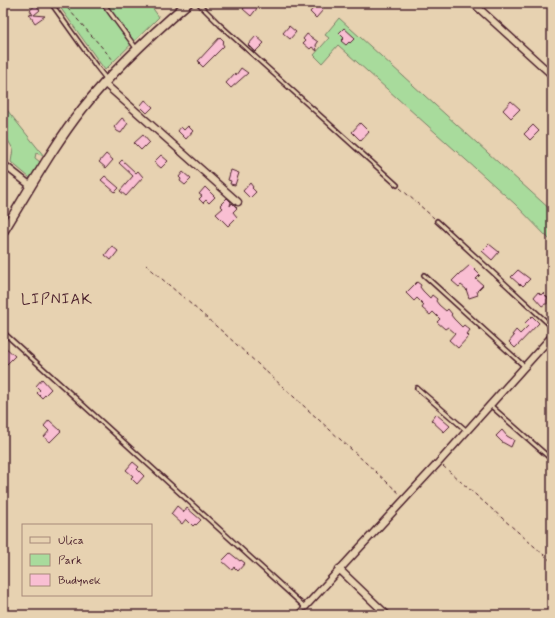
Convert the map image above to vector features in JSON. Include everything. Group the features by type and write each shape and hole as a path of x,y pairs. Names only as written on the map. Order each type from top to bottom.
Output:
{"street":[{"path":"3,232 72,122 119,67 188,3"},
{"path":"473,3 552,75"},
{"path":"106,81 238,202"},
{"path":"3,164 31,186"},
{"path":"305,607 439,462 552,336"},
{"path":"339,569 387,615"}],"lane":[{"path":"51,3 106,81"},
{"path":"103,3 137,50"},
{"path":"198,3 397,185"},
{"path":"437,221 552,326"},
{"path":"424,274 524,366"},
{"path":"3,332 305,607 298,615"},
{"path":"417,388 467,430"},
{"path":"490,405 552,460"}],"path":[{"path":"63,3 119,67"},
{"path":"397,185 437,221"},
{"path":"146,265 224,333 405,498"},
{"path":"439,462 552,562"}],"green space":[{"path":"57,3 149,3 159,17 105,70"},
{"path":"339,18 552,211 552,242 515,204 338,45 322,63 314,55 329,38 325,35"},
{"path":"3,105 44,156 36,153 35,158 40,162 30,178 11,162 13,149 3,132"}],"building":[{"path":"248,3 253,3 258,7 251,16 243,9"},
{"path":"317,4 323,10 316,18 310,12"},
{"path":"36,5 40,10 34,15 45,16 35,23 29,14 33,15 30,10"},
{"path":"289,26 296,32 290,39 283,33"},
{"path":"344,28 355,38 346,45 341,41 344,38 339,33"},
{"path":"307,34 318,42 316,45 317,51 312,47 310,49 303,43 305,41 303,39"},
{"path":"256,36 264,43 255,52 248,45"},
{"path":"220,37 224,41 222,43 224,46 203,67 198,61"},
{"path":"241,68 248,73 231,88 226,83 235,73 236,75"},
{"path":"145,100 153,107 147,113 141,107"},
{"path":"511,101 520,109 511,118 503,110"},
{"path":"122,118 128,123 121,133 114,127"},
{"path":"360,123 369,132 361,141 352,132"},
{"path":"533,125 539,131 530,140 524,134"},
{"path":"188,126 193,131 186,139 178,131 181,127 184,130"},
{"path":"143,135 149,142 141,150 134,143"},
{"path":"106,154 113,160 106,168 99,162"},
{"path":"161,155 168,161 161,168 154,162"},
{"path":"122,160 136,173 138,171 143,177 126,196 120,191 133,176 119,163"},
{"path":"231,170 239,173 235,185 230,184 231,181 228,180"},
{"path":"183,172 191,179 185,185 180,181 181,179 179,177"},
{"path":"105,176 119,188 115,192 101,180"},
{"path":"250,183 256,192 250,198 243,191"},
{"path":"205,187 215,197 209,203 206,200 203,203 199,199 202,196 199,194"},
{"path":"227,198 231,202 230,206 232,203 237,208 233,212 237,217 228,226 216,214 223,208 220,205"},
{"path":"489,244 499,252 492,260 482,251"},
{"path":"112,246 118,251 111,260 105,255"},
{"path":"470,265 480,275 476,279 483,285 477,291 478,295 469,298 466,289 461,285 459,287 452,281"},
{"path":"518,270 530,279 523,286 511,277"},
{"path":"417,282 421,285 420,287 430,298 432,295 437,299 436,301 439,305 446,311 448,309 454,319 462,327 464,325 470,330 467,334 469,336 458,348 449,340 455,333 448,327 445,329 437,322 440,319 433,312 430,315 422,308 424,305 417,298 414,301 406,293"},
{"path":"538,292 541,295 543,293 548,298 547,304 542,306 534,297"},
{"path":"532,316 539,323 515,348 509,342 514,336 512,335 516,330 520,334 528,326 525,323"},
{"path":"3,345 15,356 3,368"},
{"path":"42,379 51,389 42,398 37,393 40,390 36,386"},
{"path":"436,414 450,426 444,432 431,420"},
{"path":"49,420 61,431 50,442 44,437 49,431 44,426"},
{"path":"502,430 507,436 514,440 511,447 502,442 496,436"},
{"path":"133,462 139,467 137,469 144,476 137,484 131,478 133,476 126,470"},
{"path":"177,506 184,512 187,508 201,520 193,526 186,519 182,524 171,514"},
{"path":"230,553 245,563 238,571 234,567 232,570 222,561"}],"district":[{"name":"LIPNIAK","path":"57,299"}]}
